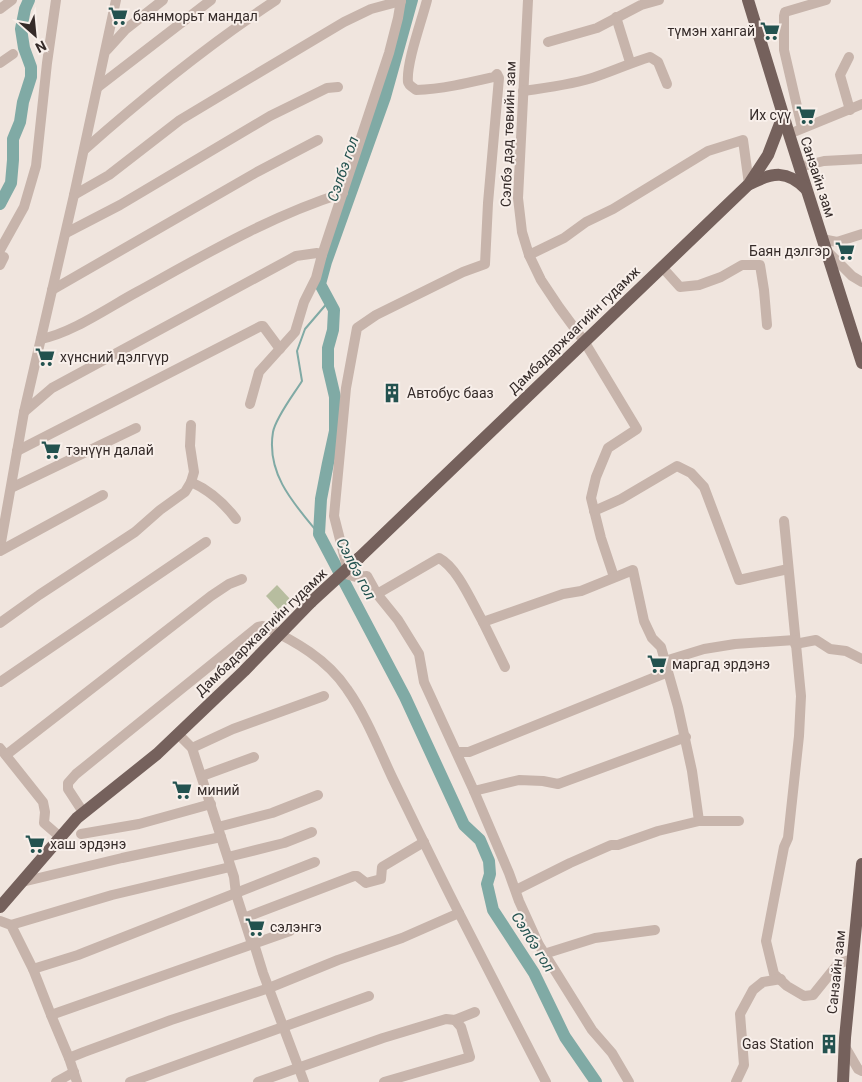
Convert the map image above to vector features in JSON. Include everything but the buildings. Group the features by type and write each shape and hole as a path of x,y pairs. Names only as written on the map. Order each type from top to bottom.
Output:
{"main road":[{"name":"Санзайн зам","path":"748,0 788,134 862,363"},
{"name":"Дамбадаржаагийн гудамж","path":"0,907 59,836 83,812 157,754 311,602 749,184 768,155 783,116"},
{"path":"749,184 761,178 780,174 798,181 806,189"},
{"name":"Санзайн зам","path":"843,1082 844,1045 862,864"}],"street":[{"path":"0,9 12,0"},
{"path":"1,257 24,207 36,166 56,0"},
{"path":"0,550 24,412 66,233 116,0"},
{"path":"106,51 126,29 163,0"},
{"path":"98,87 211,0"},
{"path":"84,150 118,119 210,44 276,0"},
{"path":"74,195 108,175 180,120 240,84 344,22 371,9 401,0 389,53 316,278 304,302 295,332 259,372 250,404"},
{"path":"427,0 409,66 408,81 410,85 416,90 426,90 494,78 497,74 499,78 488,203 485,264 463,272 376,315 357,328 346,388 334,516 349,575 356,577 367,576 377,594 398,620 419,654 424,682 457,752 530,927 544,954 592,1030 612,1053 629,1082"},
{"name":"Сэлбэ дэд төвийн зам","path":"528,0 518,198 521,226 529,254 547,290 584,341 637,430 608,448 596,477 591,498 594,511"},
{"path":"548,42 597,28 641,5 659,0"},
{"path":"802,128 784,50 784,16 785,12 826,0"},
{"path":"616,17 630,62"},
{"path":"0,63 13,54"},
{"path":"849,56 840,75 850,110"},
{"path":"523,91 593,78 630,62 650,57 658,62 667,84"},
{"path":"66,233 120,205 270,116 327,88 338,87"},
{"path":"788,134 862,104"},
{"path":"52,290 257,172 318,140"},
{"path":"529,254 564,238 586,222 612,209 708,151 743,140 749,184"},
{"path":"799,168 824,161 862,159"},
{"path":"41,340 53,337 90,318 241,234 294,211 343,193"},
{"path":"862,234 824,245 852,276 862,282"},
{"path":"24,412 52,388 256,277 296,256 317,253 322,255"},
{"path":"662,267 680,287 699,285 721,277 742,265 760,265 767,325"},
{"path":"17,451 261,326 263,326 280,349"},
{"path":"0,623 135,532 160,510 185,492 194,472 190,446 191,425"},
{"path":"11,488 136,428"},
{"path":"614,577 594,511 621,499 676,466 690,473 704,487 739,580 788,569"},
{"path":"191,482 202,487 224,504 236,519"},
{"path":"0,550 103,495"},
{"path":"784,520 801,696 799,736 788,838 784,847 766,941 774,974 787,986 804,996 813,995 838,964 852,959"},
{"path":"0,682 206,542"},
{"path":"377,594 439,558 445,561 461,582 505,668"},
{"path":"483,622 563,594 581,591 633,570 644,621 652,638 661,648 686,738 699,821"},
{"path":"59,836 44,823 45,812 43,802 3,752 211,596 229,584 242,579"},
{"path":"83,812 68,789 68,783 76,774 258,627 263,626 301,645 331,670 347,688 368,724 459,913 546,1082"},
{"path":"665,661 704,649 736,644 816,640 830,649 846,651 862,659"},
{"path":"457,752 469,752 668,672"},
{"path":"192,748 232,729 324,696"},
{"path":"178,734 192,748 220,832 236,894 252,944 255,947 304,1082"},
{"path":"474,791 519,780 558,784 686,738"},
{"path":"202,776 254,757"},
{"path":"22,882 220,832 318,795"},
{"path":"81,834 139,824 211,804"},
{"path":"516,890 570,863 612,845 618,845 699,821 739,821"},
{"path":"11,925 229,862 312,832"},
{"path":"244,918 354,876 357,876 366,883 381,880 382,867 424,842"},
{"path":"34,969 236,894 315,862"},
{"path":"69,1058 171,1020 269,988 338,960 402,938 459,913"},
{"path":"0,920 11,925 34,969 76,1077 56,1082"},
{"path":"544,954 595,938 654,930"},
{"path":"51,1015 290,931"},
{"path":"736,1082 744,1064 740,1014 753,990 763,982 781,979"},
{"path":"130,1082 369,996"},
{"path":"258,1082 383,1038 446,1019 455,1020 475,1012"},
{"path":"384,1082 470,1057 461,1027 455,1020"},
{"path":"844,1045 858,1069 862,1072"}],"green space":[{"path":"277,585 291,600 280,611 266,596"}],"waterway":[{"path":"0,204 11,183 13,139 20,122 23,102 31,77 31,67 24,48 21,29 29,0"},
{"name":"Сэлбэ гол","path":"412,0 385,97 326,262 320,284 334,310 333,330 328,348 328,367 335,397 335,431 321,499 319,534 405,697 464,825 480,840 489,861 490,874 487,884 493,910 534,973 565,1037 596,1082"},
{"path":"319,534 300,511 284,487 278,475 272,447 275,426 302,381 297,351 305,329 329,301"}],"place":[{"name":"баянморьт мандал","path":"118,16"},
{"name":"түмэн хангай","path":"770,31"},
{"name":"Их сүү","path":"806,115"},
{"name":"Баян дэлгэр","path":"845,251"},
{"name":"хүнсний дэлгүүр","path":"45,357"},
{"name":"Автобус бааз","path":"392,393"},
{"name":"тэнүүн далай","path":"51,450"},
{"name":"маргад эрдэнэ","path":"657,664"},
{"name":"миний","path":"182,790"},
{"name":"хаш эрдэнэ","path":"35,844"},
{"name":"сэлэнгэ","path":"255,927"},
{"name":"Gas Station","path":"829,1044"}]}
